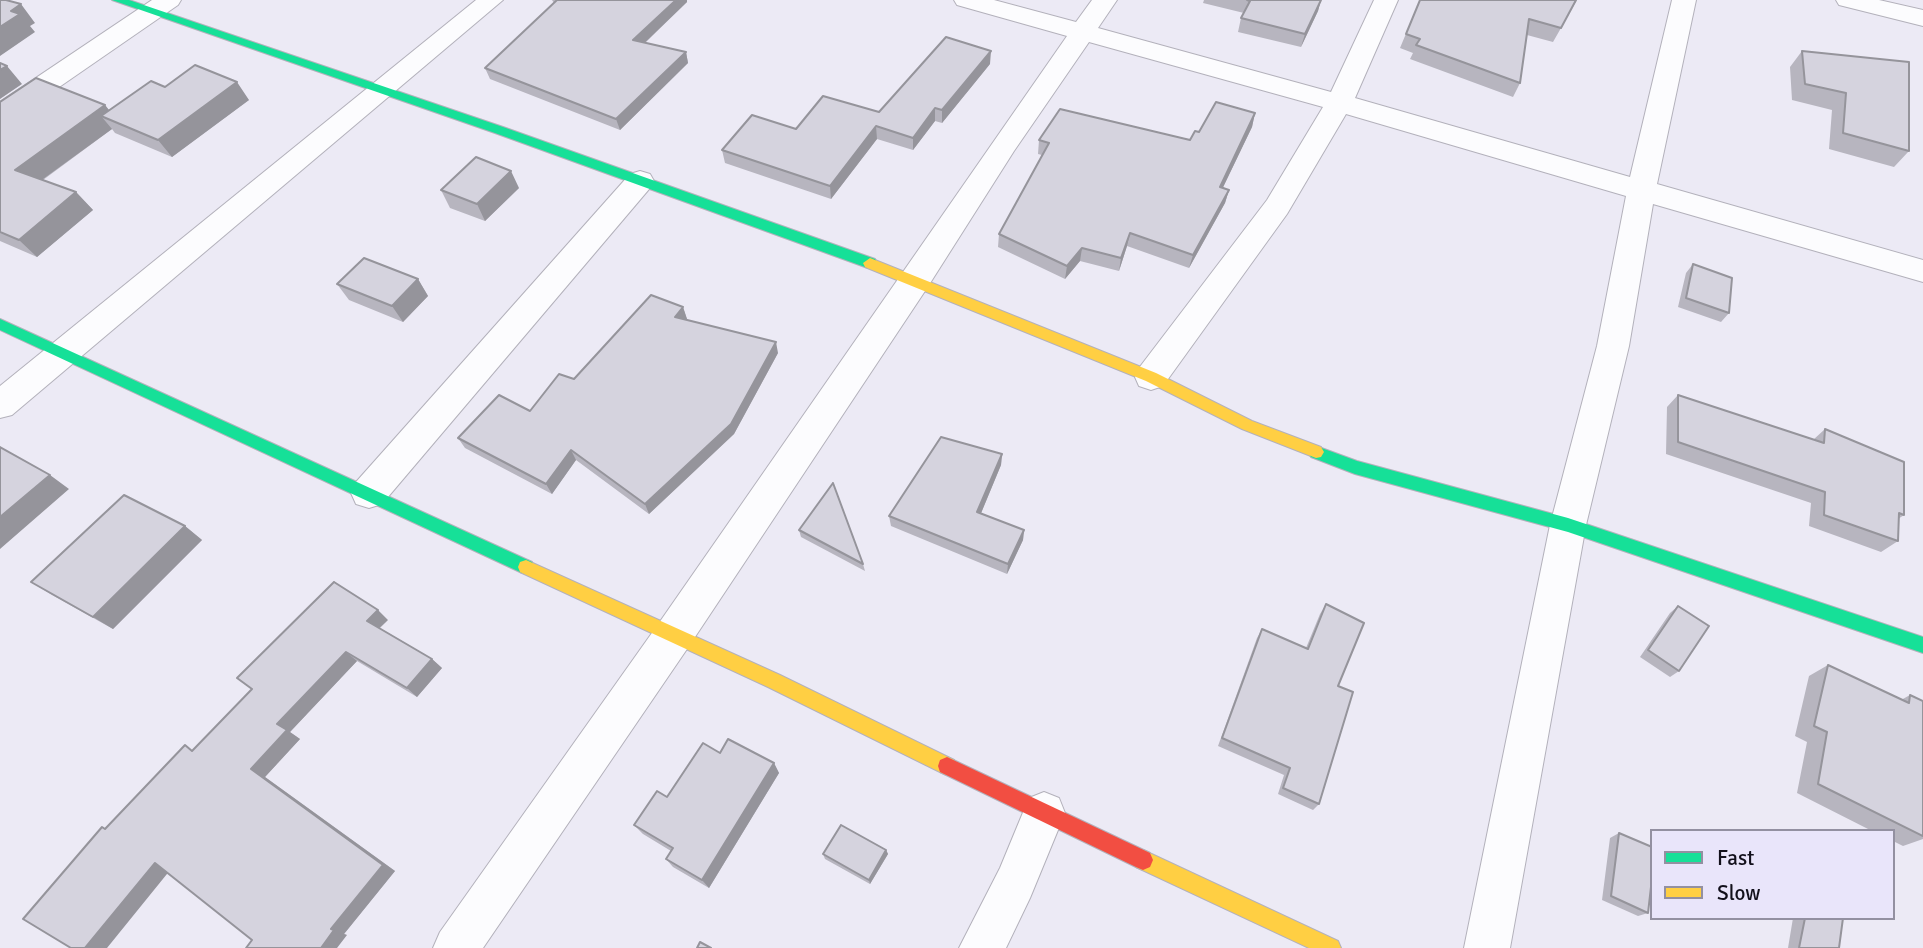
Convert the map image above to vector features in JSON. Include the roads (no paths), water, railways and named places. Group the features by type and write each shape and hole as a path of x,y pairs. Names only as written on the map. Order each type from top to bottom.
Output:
{"street":[{"path":"118,0 161,6 382,91 916,280 1151,377 1247,425 1355,467 1568,525 1923,645"},
{"path":"0,405 491,0"},
{"path":"966,0 1339,103 1923,271"},
{"path":"456,948 673,636 916,280 1004,144 1105,0"},
{"path":"1151,377 1278,207 1339,103 1386,0"},
{"path":"1487,948 1568,525 1613,346 1641,191 1684,0"},
{"path":"1848,0 1923,18"},
{"path":"0,115 161,6"},
{"path":"369,492 640,181"},
{"path":"0,324 774,681 1044,813 1331,948"},
{"path":"982,948 1015,883 1044,813"}]}
